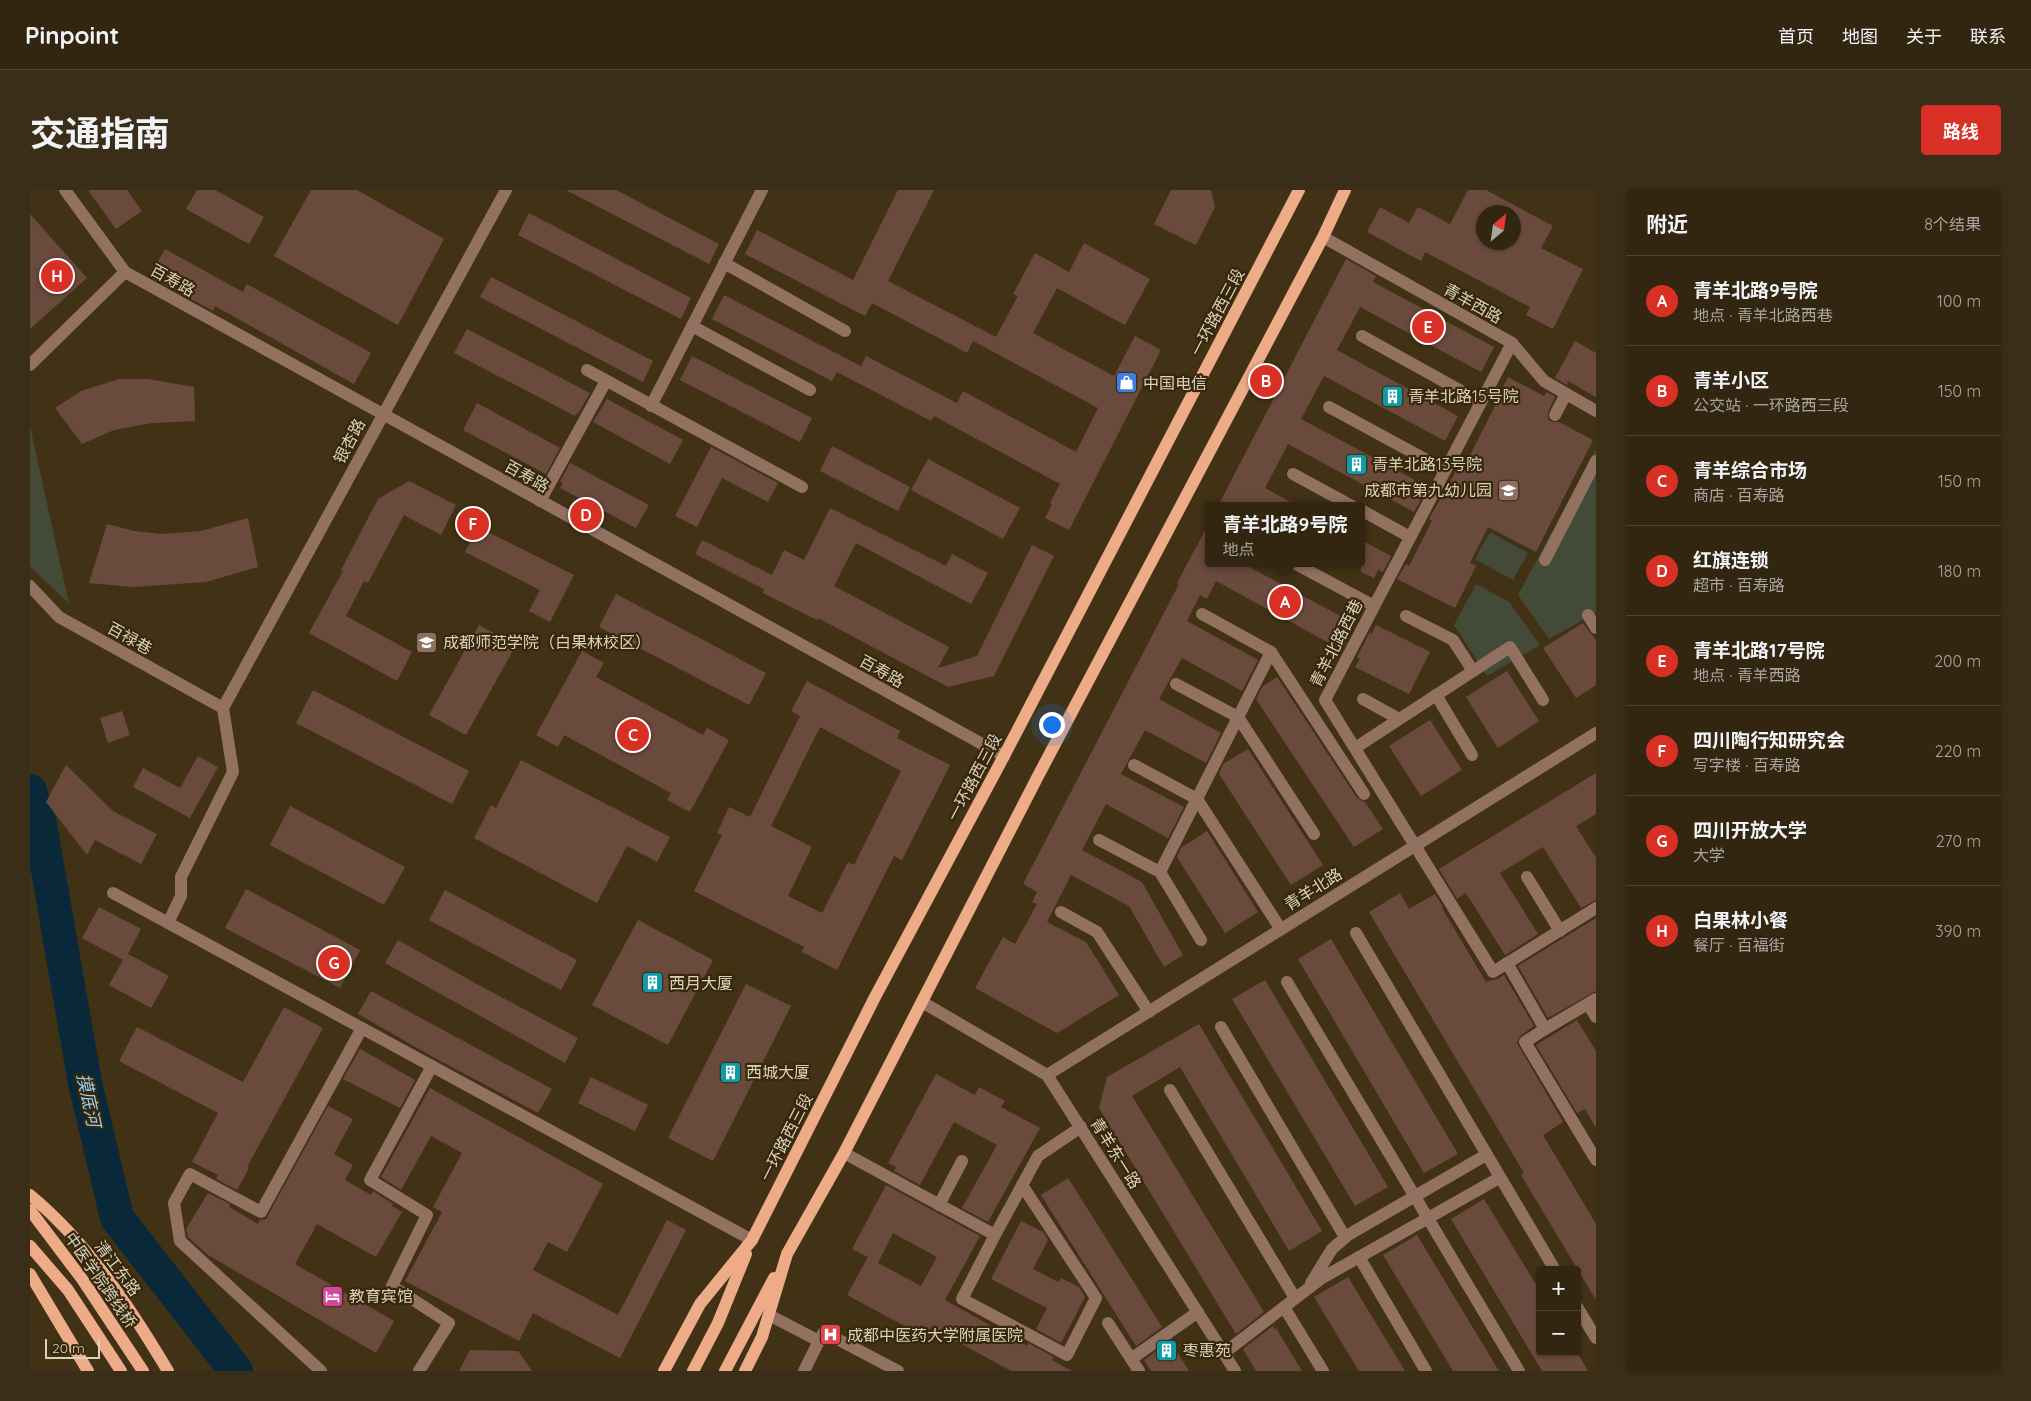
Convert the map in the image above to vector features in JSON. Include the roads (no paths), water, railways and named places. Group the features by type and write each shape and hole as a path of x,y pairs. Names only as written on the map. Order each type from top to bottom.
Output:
{"main road":[{"name":"一环路西三段","path":"664,1371 700,1304 752,1240 875,997 1004,756 1299,190"},
{"path":"725,1371 787,1254 844,1153 1037,778 1323,237 1345,190"},
{"name":"清江东路","path":"30,1195 54,1215 107,1275 168,1371"},
{"name":"中医学院跨线桥","path":"30,1210 82,1279 143,1371"},
{"path":"693,1371 718,1323 752,1240"},
{"name":"中医学院跨线桥","path":"30,1246 68,1290 121,1371"},
{"path":"745,1371 762,1337 787,1254"},
{"path":"30,1274 88,1371"}],"street":[{"name":"百寿路","path":"65,190 125,272 1004,756"},
{"name":"银杏路","path":"223,708 506,190"},
{"path":"651,406 762,190"},
{"name":"青羊西路","path":"1323,237 1512,343 1544,381 1596,411"},
{"path":"724,263 845,331"},
{"path":"30,365 125,272"},
{"path":"692,326 810,390"},
{"path":"1362,336 1481,402"},
{"name":"青羊北路西巷","path":"1507,963 1493,972 1416,845 1324,700 1512,343"},
{"path":"587,370 802,487"},
{"path":"540,501 606,381"},
{"path":"1555,415 1566,394"},
{"path":"1329,407 1445,470"},
{"path":"1545,560 1596,461"},
{"path":"1293,474 1345,502"},
{"path":"1365,512 1410,536"},
{"path":"1301,567 1374,606"},
{"name":"百禄巷","path":"30,586 59,617 223,708"},
{"path":"1202,614 1271,652 1364,794"},
{"path":"1588,615 1596,628"},
{"path":"1406,616 1452,640 1473,671"},
{"path":"1355,748 1510,647 1543,700"},
{"path":"1160,872 1271,652"},
{"path":"1176,684 1238,717 1314,834"},
{"path":"1436,696 1472,755"},
{"path":"1363,699 1399,719"},
{"path":"168,923 181,896 181,877 233,772 223,708"},
{"name":"青羊北路","path":"1048,1075 1280,928 1596,733"},
{"path":"1134,765 1197,799 1280,928"},
{"path":"1099,840 1160,872 1201,940"},
{"path":"1527,877 1560,931"},
{"path":"113,893 752,1240"},
{"path":"1546,1029 1507,963 1596,908"},
{"path":"1061,912 1097,932 1149,1012"},
{"path":"1356,933 1553,1266"},
{"path":"1287,982 1519,1371"},
{"path":"1596,1017 1592,1001 1525,1042 1596,1160"},
{"name":"青羊东一路","path":"922,1002 1048,1075 1236,1371"},
{"path":"1221,1027 1345,1237"},
{"path":"322,1371 180,1241 174,1203 190,1174 261,1212 362,1028"},
{"path":"420,1371 449,1322 392,1286 427,1215 370,1180 432,1066"},
{"path":"1170,1090 1296,1298"},
{"path":"1022,1185 1096,1298 1067,1355 962,1298 1022,1185 1038,1156 1081,1127"},
{"path":"844,1153 996,1235"},
{"path":"1306,1290 1332,1249 1345,1237 1486,1155"},
{"path":"939,1205 962,1161"},
{"path":"1224,1353 1322,1278 1499,1178"},
{"path":"1359,1257 1426,1371"},
{"path":"1284,1307 1322,1371"},
{"path":"1579,1311 1596,1338"},
{"path":"1131,1359 1198,1312"},
{"path":"769,1315 818,1341"},
{"path":"1108,1323 1139,1371"},
{"path":"804,1371 824,1332 898,1371"}],"waterway":[{"name":"摸底河","path":"30,791 40,825 85,1083 117,1218 236,1371"}],"place":[{"name":"白果林小餐","path":"57,276"},
{"name":"青羊北路17号院","path":"1428,327"},
{"name":"青羊小区","path":"1266,381"},
{"name":"中国电信","path":"1127,383"},
{"name":"青羊北路15号院","path":"1392,396"},
{"name":"青羊北路13号院","path":"1356,464"},
{"name":"成都市第九幼儿园","path":"1508,490"},
{"name":"红旗连锁","path":"586,515"},
{"name":"四川陶行知研究会","path":"473,524"},
{"name":"青羊北路9号院","path":"1285,602"},
{"name":"成都师范学院（白果林校区）","path":"427,642"},
{"name":"青羊综合市场","path":"633,735"},
{"name":"四川开放大学","path":"334,963"},
{"name":"西月大厦","path":"653,983"},
{"name":"西城大厦","path":"730,1072"},
{"name":"教育宾馆","path":"333,1296"},
{"name":"成都中医药大学附属医院","path":"831,1335"},
{"name":"枣惠苑","path":"1167,1350"}]}
